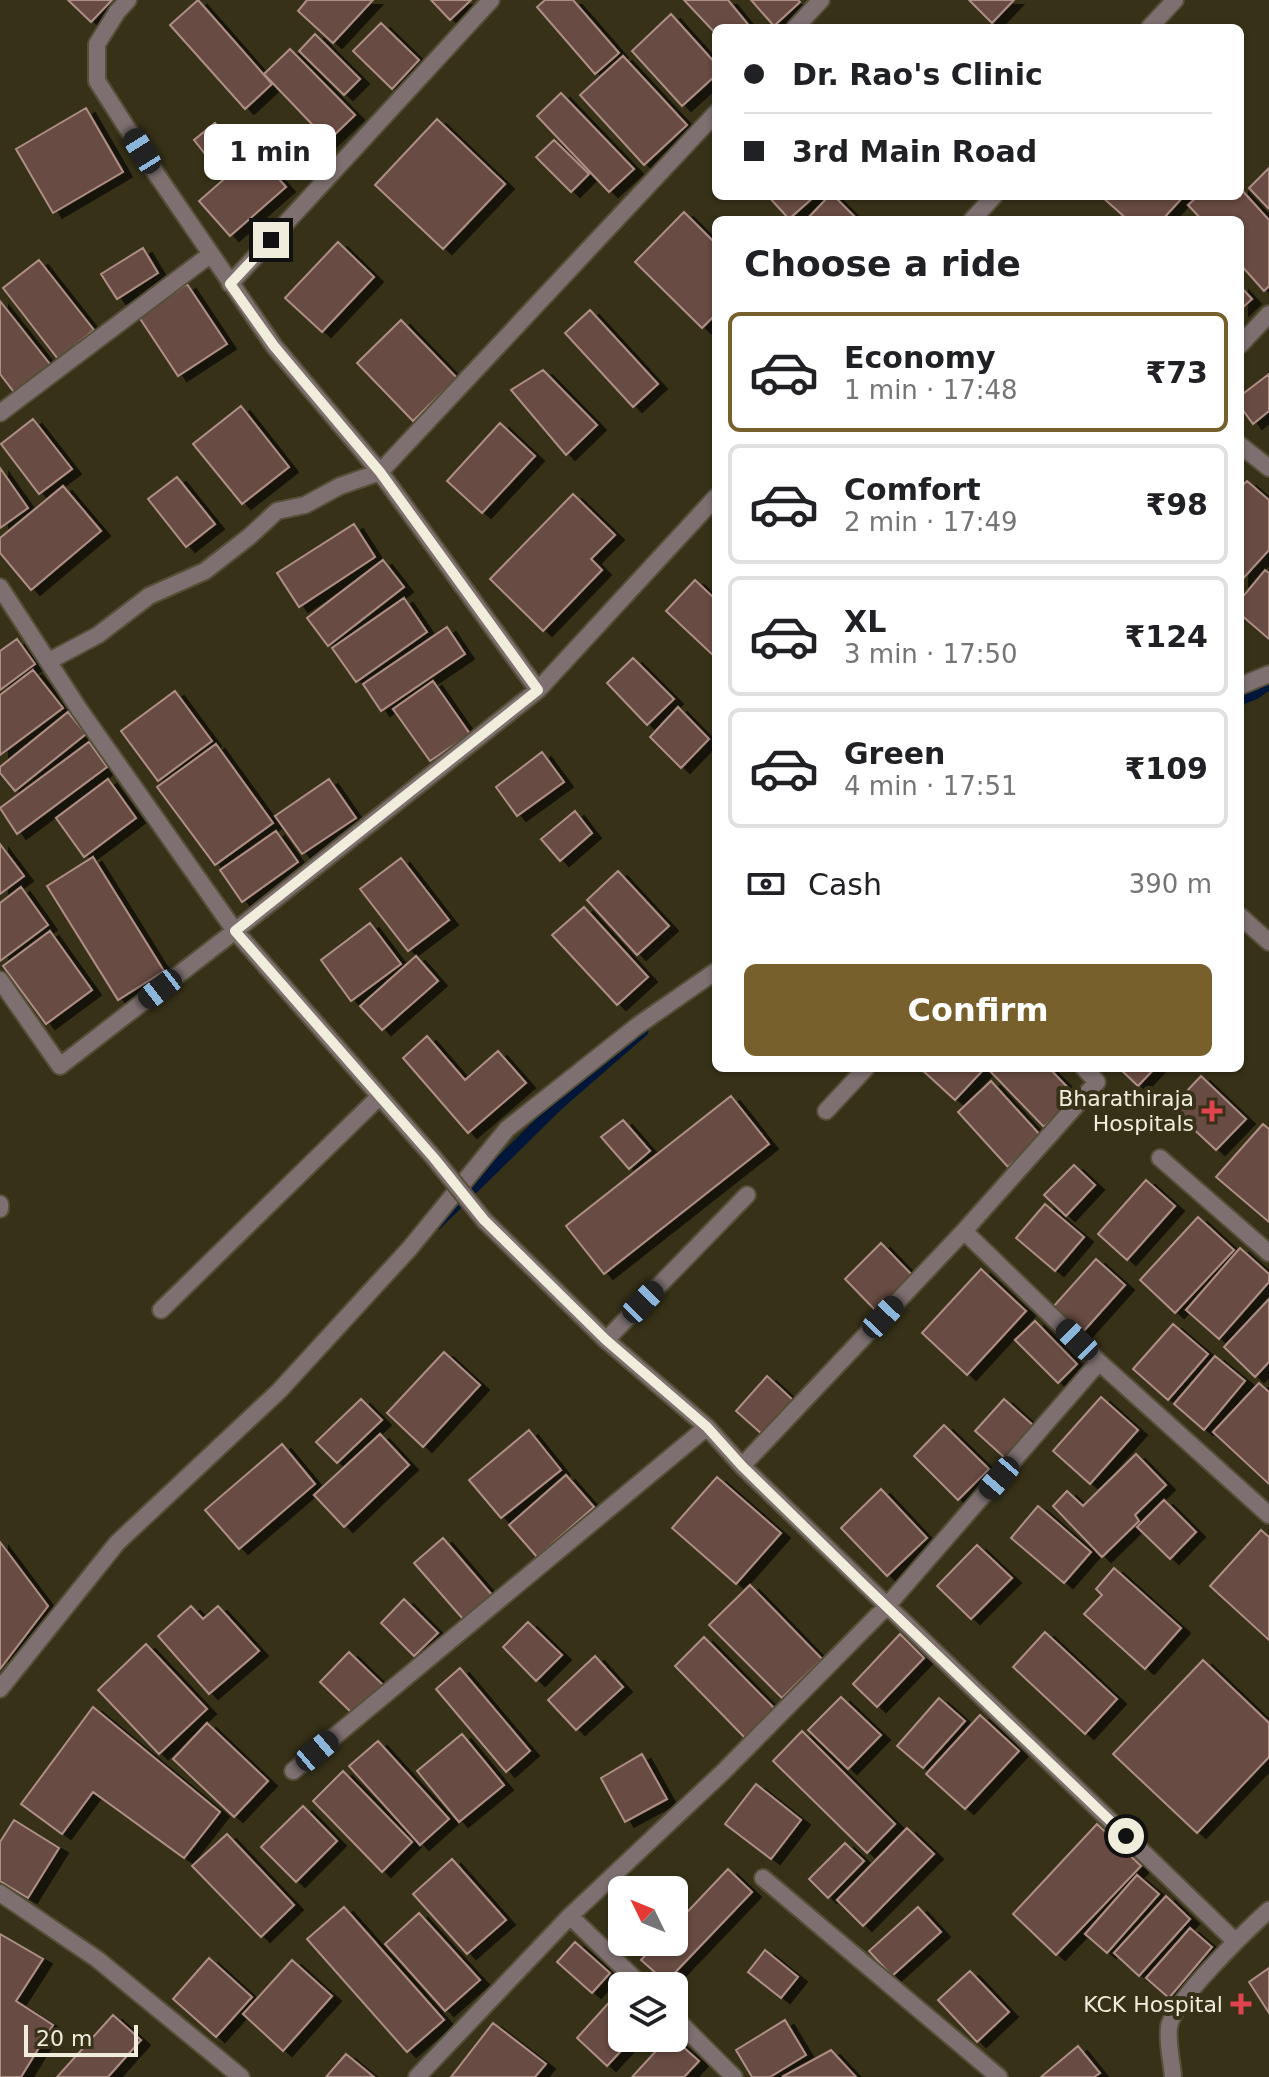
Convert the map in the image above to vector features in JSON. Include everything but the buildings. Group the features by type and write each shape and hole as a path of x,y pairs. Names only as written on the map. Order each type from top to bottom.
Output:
{"street":[{"path":"128,0 97,44 97,81 274,346 380,472 538,690"},
{"path":"230,284 491,0"},
{"path":"799,24 821,0"},
{"path":"1153,24 1175,0"},
{"path":"49,661 98,635 149,596 205,571 277,511 305,505 340,486 380,472 712,117"},
{"path":"976,216 990,200"},
{"path":"0,413 211,254"},
{"path":"1244,341 1269,314"},
{"path":"1244,448 1269,468"},
{"path":"0,980 60,1066 538,690 712,501"},
{"path":"0,587 79,709 235,931 434,1158 484,1220 606,1340 707,1427 742,1466 886,1607 1235,1941"},
{"path":"1244,684 1266,676"},
{"path":"1244,920 1269,942"},
{"path":"0,1689 117,1543 279,1391 410,1248 507,1129 637,1026 712,974"},
{"path":"826,1111 862,1072"},
{"path":"742,1466 964,1231 1097,1082 1088,1072"},
{"path":"161,1310 380,1096"},
{"path":"1160,1158 1269,1253"},
{"path":"606,1340 747,1195"},
{"path":"964,1231 1099,1362 1269,1515"},
{"path":"417,2077 570,1916 723,1772 886,1607 1099,1362"},
{"path":"293,1771 707,1427"},
{"path":"763,1878 999,2077"},
{"path":"0,1893 97,1959 241,2077"},
{"path":"1173,2077 1169,2025 1190,1993 1235,1941 1269,1910"},
{"path":"570,1916 628,1972"},
{"path":"688,2031 734,2077"}],"waterway":[{"path":"1244,698 1269,684"},
{"path":"437,1224 559,1104 643,1031"}],"place":[{"name":"Bharathiraja Hospitals","path":"1212,1111"},
{"name":"KCK Hospital","path":"1241,2004"}],"route":[{"path":"271,240 230,284 274,346 380,472 538,690 235,931 434,1158 484,1220 606,1340 707,1427 742,1466 1126,1836"}]}
